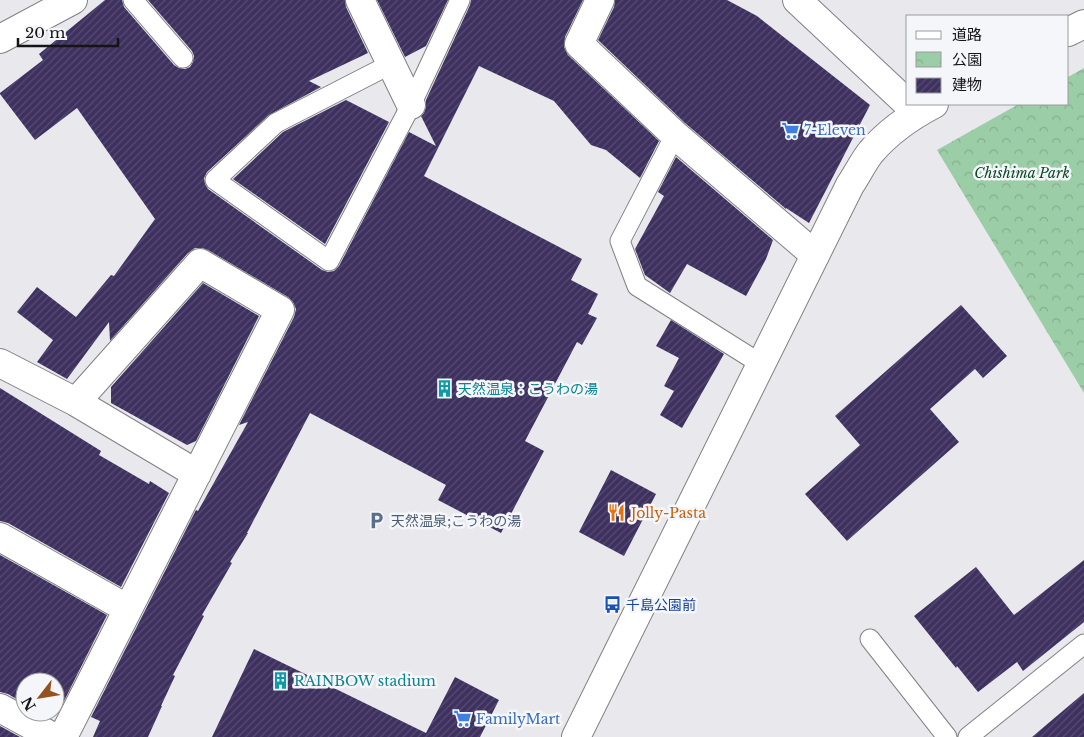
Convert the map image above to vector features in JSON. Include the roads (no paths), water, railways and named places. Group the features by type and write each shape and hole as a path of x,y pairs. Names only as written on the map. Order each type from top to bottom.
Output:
{"street":[{"path":"0,39 73,0"},
{"path":"360,0 411,105"},
{"path":"600,0 579,44 675,135 815,255"},
{"path":"797,0 906,96"},
{"path":"1069,32 1084,24"},
{"path":"576,737 850,185 871,152 917,106"},
{"path":"63,737 280,310 200,263 76,402"},
{"path":"0,363 76,402 197,474"},
{"path":"0,537 128,609"},
{"path":"0,708 53,737"}],"lane":[{"path":"133,0 183,58"},
{"path":"391,64 276,123 215,180 329,261 411,105 460,0"},
{"path":"675,135 620,241 638,286 761,364"},
{"path":"870,639 947,737"},
{"path":"968,737 1084,644"}],"place":[{"name":"7-Eleven","path":"790,130"},
{"name":"天然温泉：こうわの湯","path":"444,389"},
{"name":"Jolly-Pasta","path":"617,513"},
{"name":"天然温泉;こうわの湯","path":"377,521"},
{"name":"千島公園前","path":"612,605"},
{"name":"RAINBOW stadium","path":"280,681"},
{"name":"FamilyMart","path":"462,719"}],"park label":[{"name":"Chishima Park","path":"1022,173"}]}
